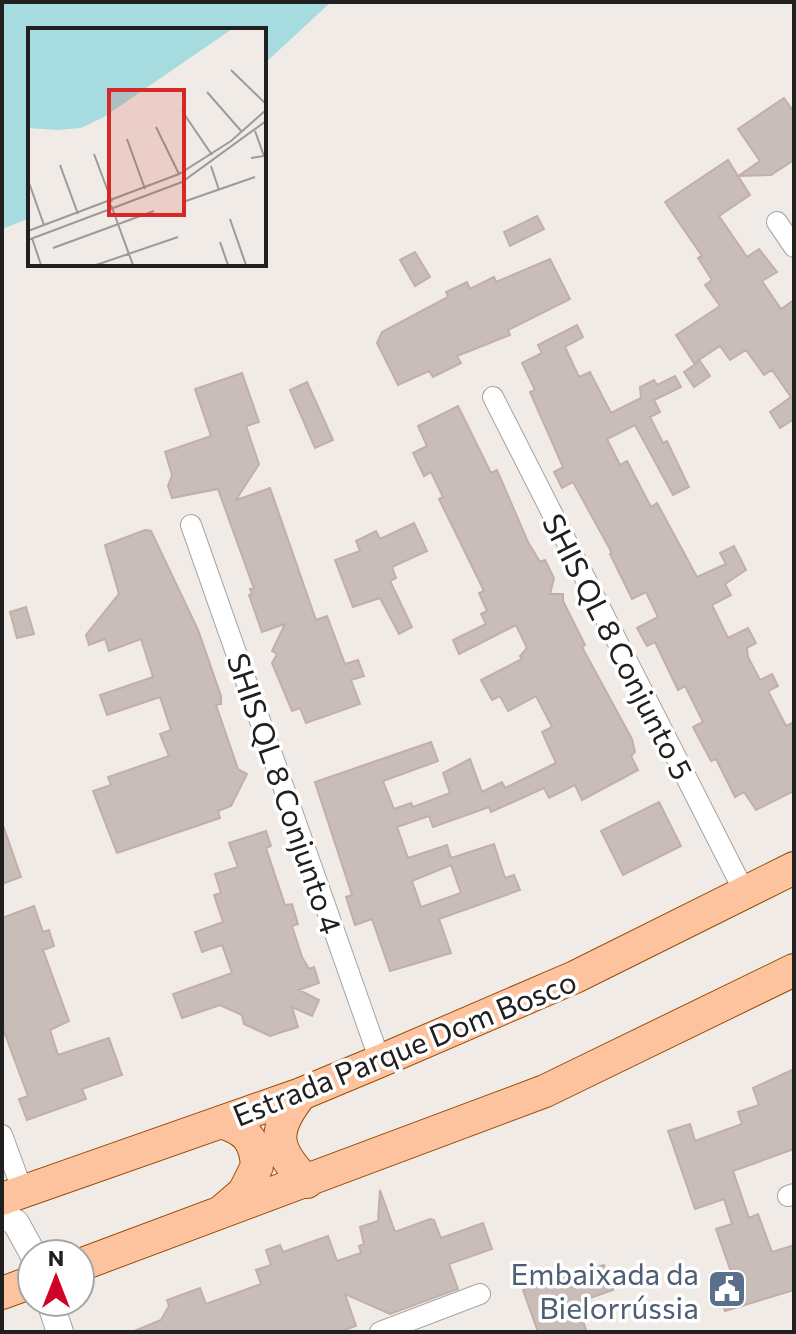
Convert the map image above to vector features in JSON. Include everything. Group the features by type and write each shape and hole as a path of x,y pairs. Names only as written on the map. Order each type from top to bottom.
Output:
{"main road":[{"name":"Estrada Parque Dom Bosco","path":"9,1202 301,1094 380,1061 575,977 746,895 794,868"},
{"path":"96,1259 545,1091 794,970"},
{"path":"301,1094 283,1117 279,1136 290,1165 307,1182"},
{"path":"217,1216 244,1192 257,1166 251,1139 240,1128 221,1122"}],"street":[{"path":"777,222 794,247"},
{"name":"SHIS QL 8 Conjunto 5","path":"493,397 746,895"},
{"name":"SHIS QL 8 Conjunto 4","path":"191,525 380,1061"},
{"path":"2,1135 9,1202 24,1238"},
{"path":"380,1332 480,1294"}],"water":[{"path":"2,2 331,2 266,62 266,28 28,28 28,219 2,229"}],"building":[{"path":"784,98 794,112 794,160 771,175 738,176 760,161 738,129"},
{"path":"728,160 750,195 719,216 747,257 759,249 777,272 762,281 781,309 794,300 794,419 780,428 770,412 791,397 772,370 764,375 746,350 730,360 720,346 694,363 676,335 720,306 705,285 712,280 698,258 702,256 665,202"},
{"path":"537,216 544,229 510,246 504,232"},
{"path":"415,252 430,277 415,286 400,260"},
{"path":"550,259 570,299 508,330 510,335 457,356 461,363 433,377 429,371 398,385 377,343 382,332 448,297 446,292 467,282 470,289 494,277 496,282"},
{"path":"577,325 583,337 565,347 579,377 590,372 611,413 641,398 640,387 654,380 657,385 675,376 681,387 654,400 660,412 650,417 663,443 667,441 689,487 673,495 635,425 607,439 620,465 627,461 651,507 657,503 697,577 726,564 720,553 734,546 746,570 725,584 731,595 712,605 728,638 748,628 756,643 747,648 748,657 760,680 772,674 778,686 768,691 786,726 794,722 794,791 756,810 744,792 735,797 716,759 711,761 693,727 703,722 685,686 678,690 655,642 647,646 637,628 658,617 646,592 632,599 612,553 573,482 562,488 554,472 563,467 530,392 535,390 522,363 542,353 538,345"},
{"path":"700,361 710,376 694,387 684,372"},
{"path":"242,373 259,422 246,426 259,464 236,500 270,488 316,620 327,616 345,664 358,660 364,676 351,680 360,704 306,723 300,708 292,711 272,663 277,654 272,651 285,624 262,632 249,595 252,594 250,589 254,589 218,489 172,498 168,486 172,475 165,452 211,436 195,389"},
{"path":"307,382 333,440 315,448 290,390"},
{"path":"458,406 491,473 497,470 528,542 540,562 545,560 554,578 550,594 563,594 563,601 585,645 582,647 632,739 635,752 631,756 638,770 582,800 575,785 549,798 544,788 491,812 489,807 433,827 429,816 397,827 408,858 447,845 451,858 494,844 505,878 514,875 520,890 439,919 451,953 390,971 372,919 355,925 346,897 352,895 315,782 431,742 438,761 383,781 394,809 411,803 413,807 450,793 443,773 470,759 482,792 502,782 505,788 556,763 542,732 552,727 536,696 508,711 500,696 492,700 481,680 522,659 520,656 527,648 516,625 459,654 453,640 486,624 481,614 487,611 479,593 484,591 439,499 443,497 431,472 424,476 413,453 427,446 418,426","holes":["451,865 461,893 421,907 412,881"]},
{"path":"414,523 427,551 392,567 396,578 390,581 412,627 399,634 380,598 353,607 335,560 360,551 356,541 376,531 380,539"},
{"path":"145,530 151,531 198,630 221,696 221,704 216,705 238,769 247,774 231,806 218,811 220,818 117,853 93,791 111,785 108,777 169,756 160,734 171,730 160,697 107,715 100,695 153,677 141,639 109,651 105,639 89,645 86,635 119,594 105,545"},
{"path":"26,607 34,634 17,638 10,612"},
{"path":"659,802 681,846 623,875 601,831"},
{"path":"2,829 21,877 2,884"},
{"path":"266,831 271,846 266,848 285,905 292,904 298,924 292,926 302,957 309,969 314,967 319,983 299,990 319,1000 312,1016 292,1007 298,1027 270,1036 244,1024 242,1015 220,1005 182,1018 173,994 232,973 222,945 202,952 195,932 223,922 214,895 221,893 215,874 238,867 229,843"},
{"path":"34,906 43,932 49,930 54,946 43,950 69,1021 50,1030 58,1055 109,1038 122,1075 82,1089 86,1099 27,1120 19,1099 28,1096 2,1026 2,918"},
{"path":"794,1069 794,1149 733,1171 749,1218 758,1214 772,1252 794,1245 794,1290 725,1311 714,1278 731,1272 716,1229 732,1224 724,1199 695,1209 668,1131 690,1124 695,1141 742,1124 738,1112 759,1105 753,1088"},
{"path":"380,1190 395,1232 430,1219 434,1220 441,1238 483,1223 492,1249 449,1264 458,1289 390,1314 345,1294 356,1326 339,1332 132,1332 161,1320 169,1306 167,1300 200,1288 206,1304 261,1284 256,1270 271,1265 266,1250 280,1245 283,1252 328,1236 337,1261 361,1253 359,1246 364,1244 360,1227 378,1221"},
{"path":"604,1265 613,1290 576,1303 587,1332 538,1332 523,1290"}],"place":[{"name":"Embaixada da Bielorrússia","path":"727,1289"}]}
